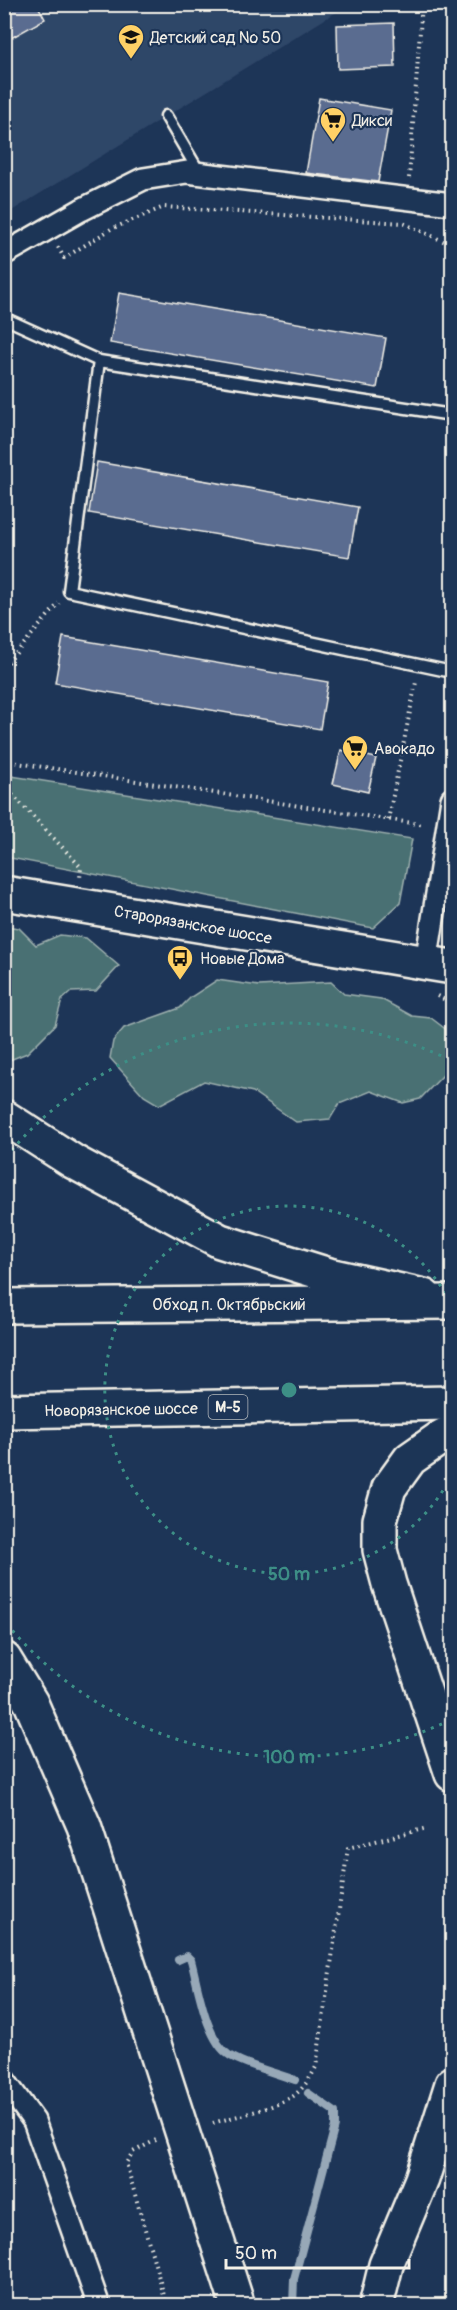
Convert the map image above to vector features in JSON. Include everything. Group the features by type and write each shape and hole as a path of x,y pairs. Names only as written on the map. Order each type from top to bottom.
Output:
{"main road":[{"name":"Старорязанское шоссе","path":"4,893 76,904 439,975"},
{"path":"4,1117 74,1162 220,1241 329,1275 453,1302"},
{"name":"Обход п. Октябрьский","path":"4,1306 453,1302"},
{"name":"Новорязанское шоссе","path":"4,1411 453,1403"},
{"path":"453,1432 443,1436 410,1459 389,1488 380,1520 380,1550 389,1584 453,1774"},
{"path":"4,1659 31,1703 84,1826 238,2306"},
{"path":"376,2306 386,2265 422,2179 453,2084"}],"street":[{"path":"4,254 143,179 187,172 453,204"},
{"path":"439,975 453,799"},
{"path":"4,2080 34,2121 99,2306"}],"lane":[{"path":"166,116 200,173"},
{"path":"4,318 99,361 453,415"},
{"path":"99,361 69,591 453,672"}],"path":[{"path":"409,185 422,4"},
{"path":"50,228 64,258 111,229 164,207 403,224 453,245"},
{"path":"4,667 69,591"},
{"path":"388,820 420,665"},
{"path":"4,761 429,826"},
{"path":"4,786 81,867 76,904"},
{"path":"439,975 453,1003"},
{"path":"213,2122 282,2102 296,2095 309,2081 315,2067 348,1848 428,1828"},
{"path":"159,2139 133,2152 126,2163 166,2306"}],"shaded area":[{"name":"Детский сад № 50","path":"5,5 348,5 5,215"}],"green space":[{"path":"5,775 412,839 400,903 373,928 5,857"},
{"path":"5,926 19,928 36,945 60,935 86,938 119,966 96,991 71,992 62,1000 55,1025 27,1053 5,1062"},
{"path":"217,980 259,986 331,982 344,994 381,999 412,1016 431,1018 452,1034 452,1055 445,1073 420,1099 403,1103 371,1091 339,1104 330,1119 296,1122 253,1092 204,1081 159,1105 144,1096 110,1058 113,1041 124,1028 180,1008 191,997"}],"building":[{"path":"4,4 37,4 45,19 4,42"},
{"path":"394,23 395,67 338,69 337,25"},
{"path":"319,98 391,110 378,182 306,173"},
{"path":"119,293 386,338 377,388 110,343"},
{"path":"97,462 358,507 349,557 89,513"},
{"path":"63,637 328,682 320,729 55,683"},
{"path":"341,750 376,758 368,792 333,784"}],"waterway":[{"path":"178,1960 187,1956 191,1960 204,2012 221,2048 243,2062 295,2080"},
{"path":"293,2306 294,2279 335,2126 335,2112 308,2093"}],"place":[{"name":"Детский сад № 50","path":"131,60"},
{"name":"Дикси","path":"333,143"},
{"name":"Авокадо","path":"355,771"},
{"name":"Новые Дома","path":"180,981"}]}
